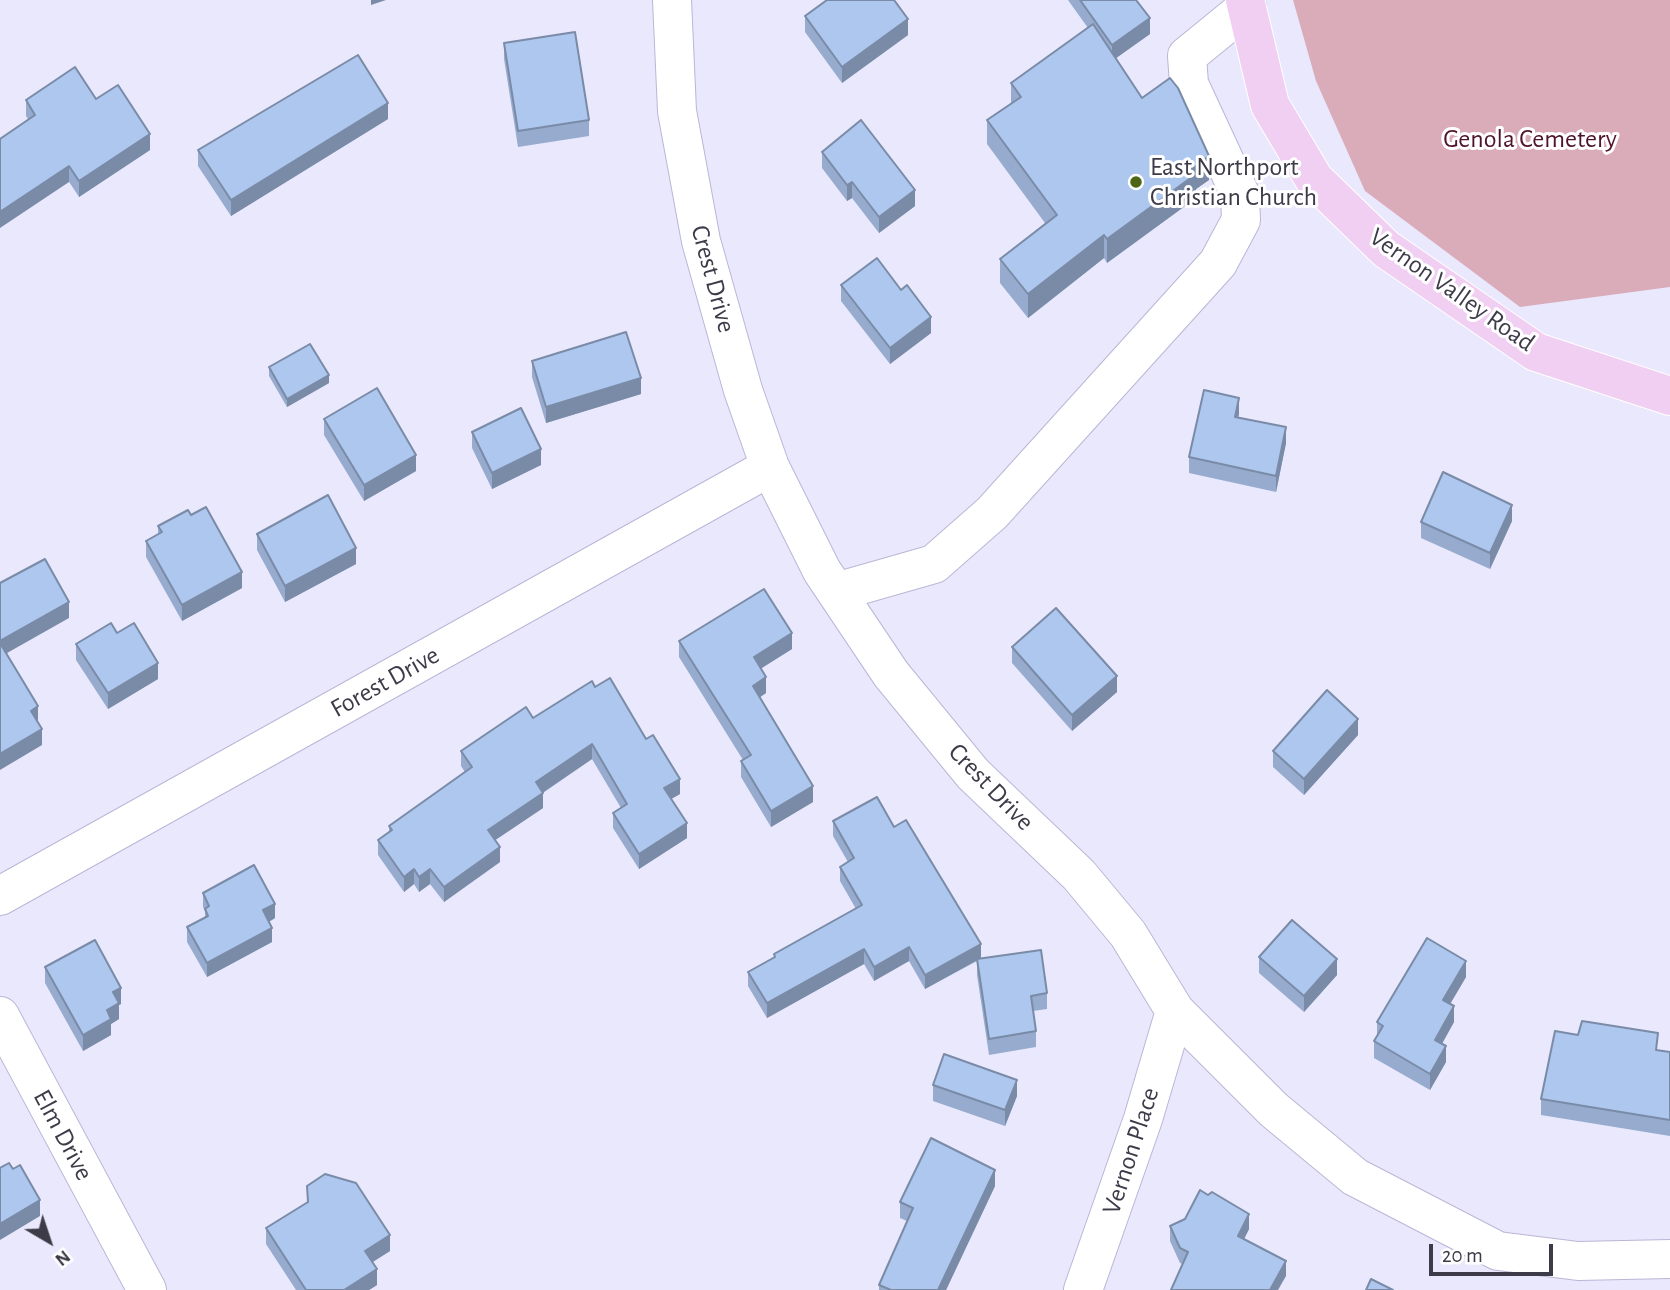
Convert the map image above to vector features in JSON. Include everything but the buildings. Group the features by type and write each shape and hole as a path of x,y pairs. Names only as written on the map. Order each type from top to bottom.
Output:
{"main road":[{"name":"Vernon Valley Road","path":"1246,4 1270,105 1314,179 1386,249 1536,352 1670,396"}],"street":[{"name":"Crest Drive","path":"672,0 677,111 701,241 743,390 770,467 822,571 891,674 972,774 1079,875 1128,934 1175,1011 1274,1110 1355,1177 1430,1219 1498,1251 1578,1261 1670,1259"},
{"path":"836,592 934,564 992,513 1218,263 1241,220 1240,194 1189,85 1187,56 1246,4"},
{"name":"Forest Drive","path":"0,896 770,467"},
{"name":"Vernon Place","path":"1083,1290 1143,1119 1175,1011"},
{"name":"Elm Drive","path":"0,1017 147,1290"}],"green space":[{"name":"Genola Cemetery","path":"1293,0 1670,0 1670,287 1520,307 1365,191 1316,81"}],"place":[{"name":"East Northport Christian Church","path":"1136,182"}]}
